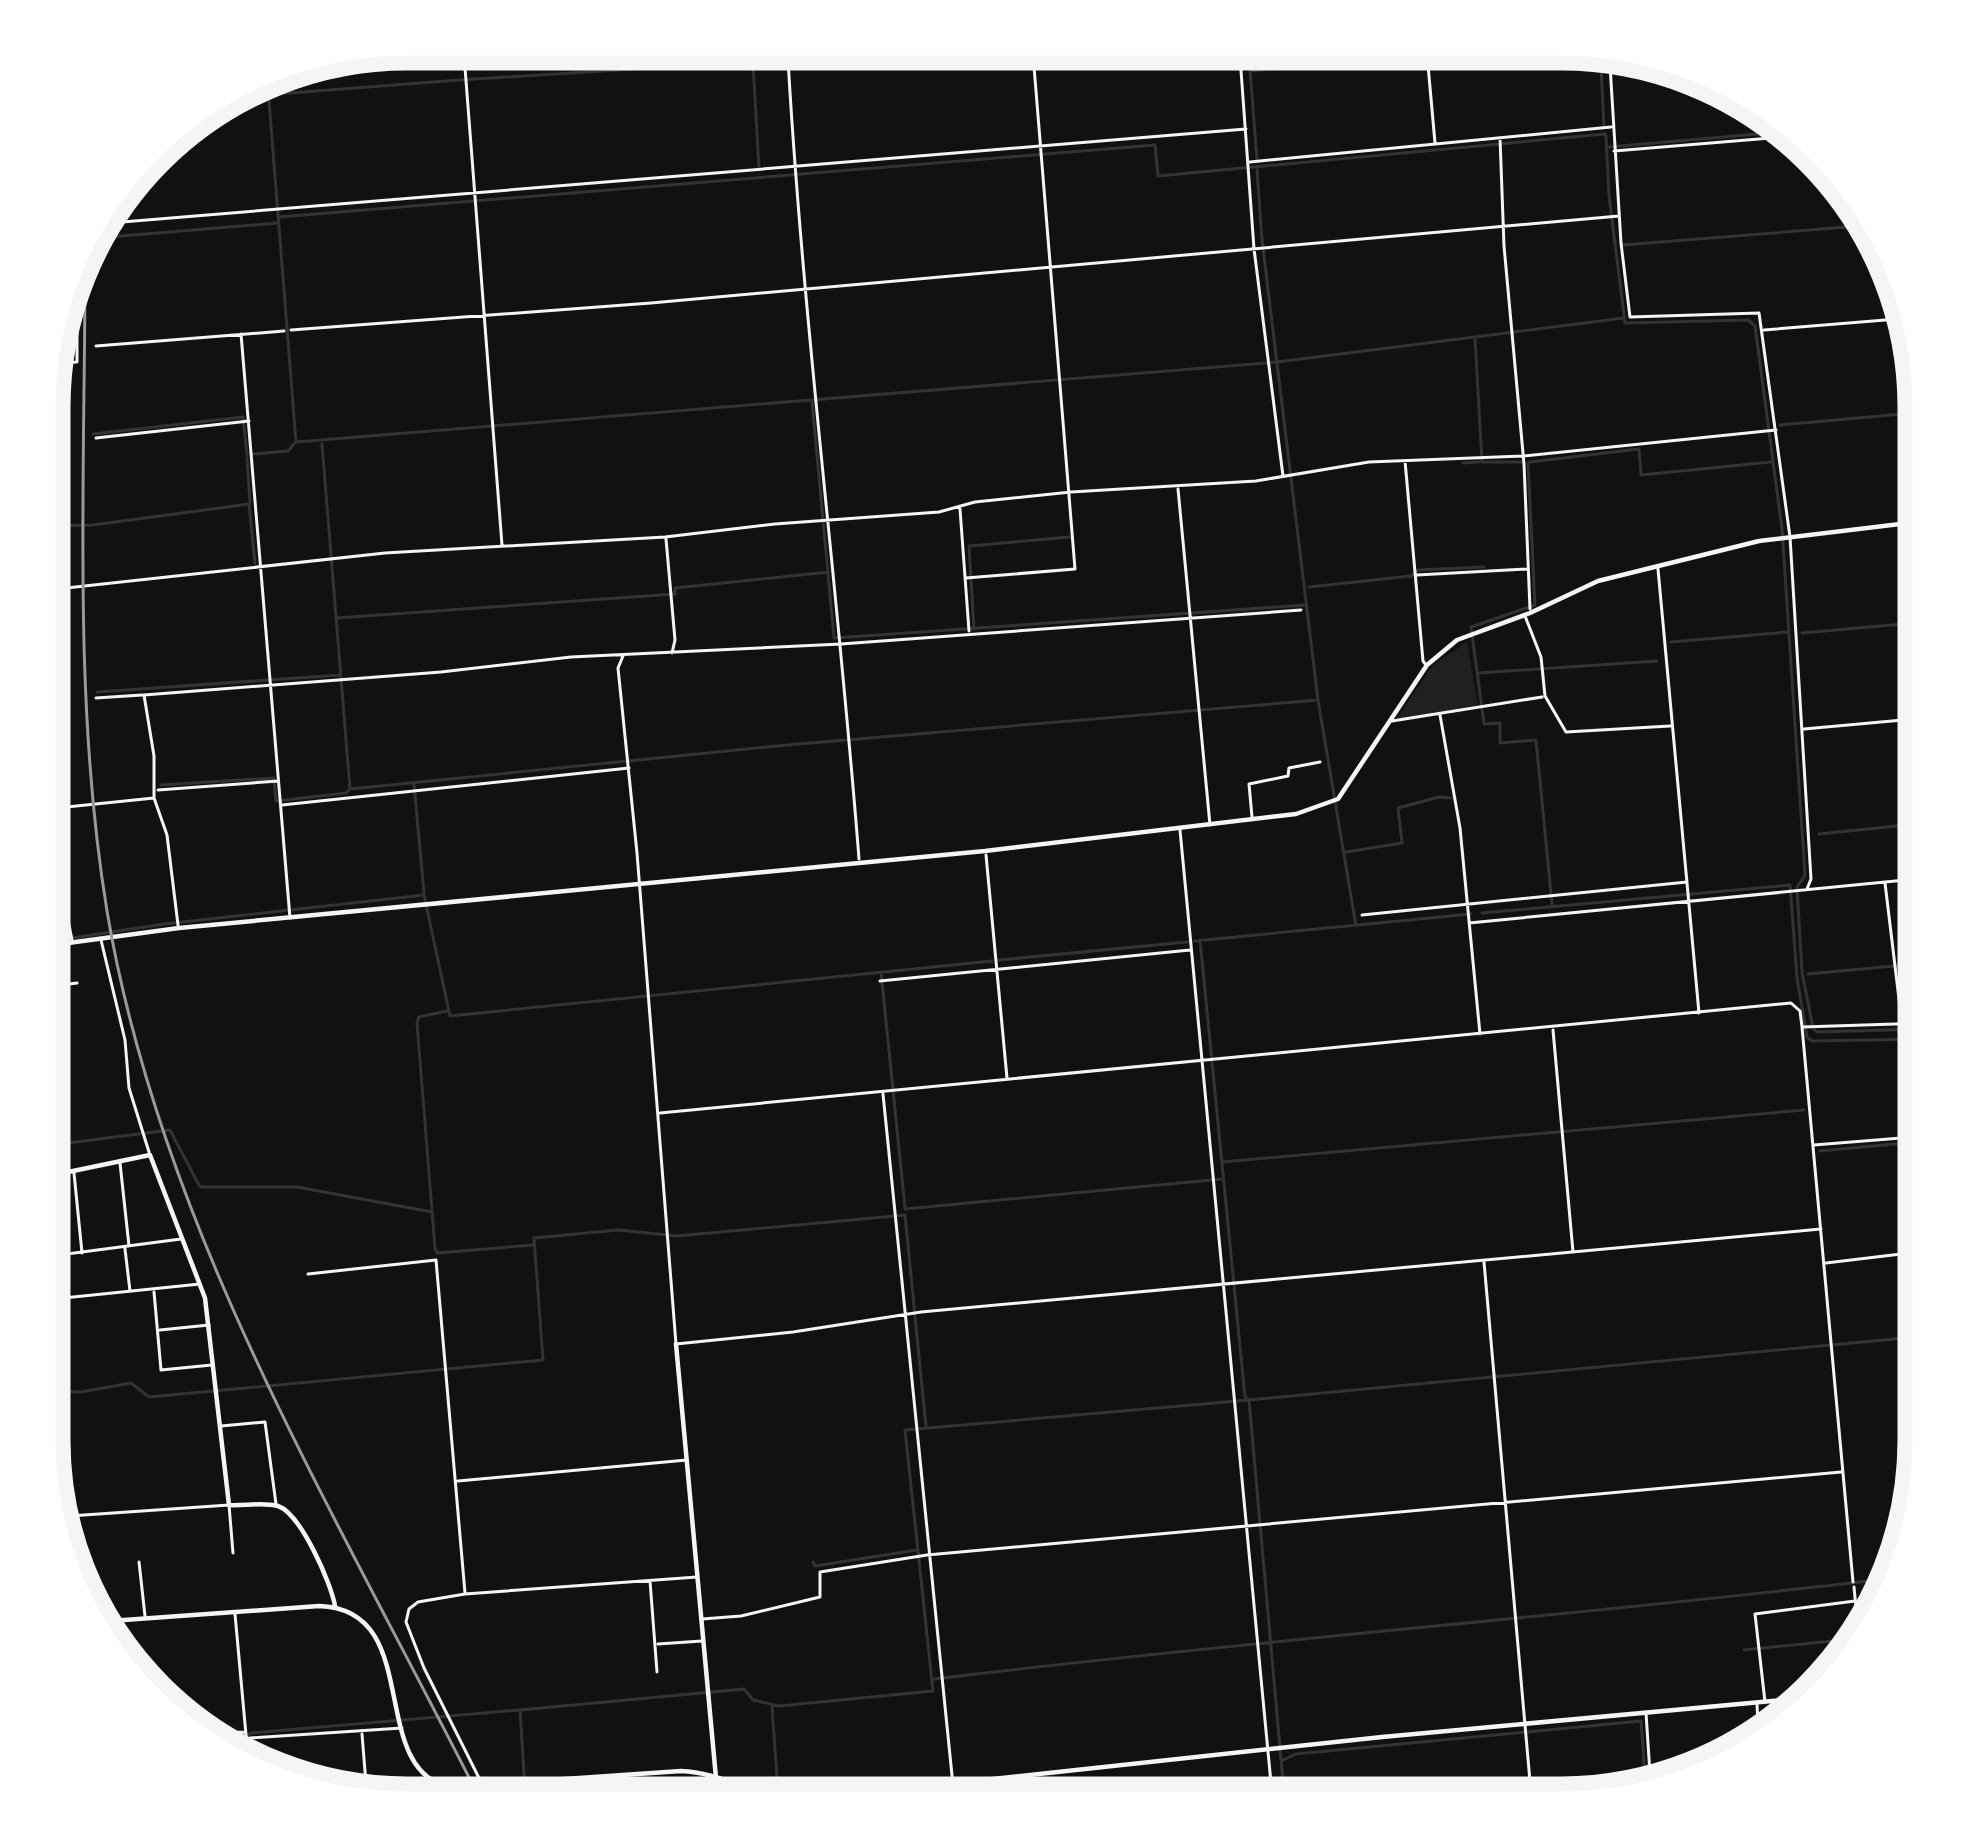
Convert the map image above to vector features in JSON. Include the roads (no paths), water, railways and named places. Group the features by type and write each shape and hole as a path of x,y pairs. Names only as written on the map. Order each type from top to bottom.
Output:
{"main road":[{"path":"64,941 178,924 985,850 1296,814 1336,800 1427,665 1472,634 1598,581 1785,538 1904,524"},
{"path":"64,1174 150,1155 201,1284 229,1505 277,1506 298,1524 335,1606"},
{"path":"676,1344 716,1778"},
{"path":"114,1621 335,1606 358,1614 373,1632 420,1773 441,1784"},
{"path":"957,1784 1786,1700"},
{"path":"520,1784 681,1771 732,1784"}],"street":[{"path":"465,63 502,547"},
{"path":"788,63 794,172 859,862"},
{"path":"969,577 1075,569 1034,64"},
{"path":"1241,64 1269,363 1289,476"},
{"path":"1428,64 1436,144"},
{"path":"1610,67 1614,217 1630,317 1759,313 1802,730 1811,879 1803,890"},
{"path":"1252,164 1613,127"},
{"path":"117,223 476,199 759,171 1041,152 1246,129"},
{"path":"1614,148 1774,137"},
{"path":"1500,142 1523,461 1528,611 1545,696 1565,733 1672,726"},
{"path":"96,346 1614,217"},
{"path":"66,363 77,362 77,311"},
{"path":"1762,330 1893,319"},
{"path":"241,334 289,913"},
{"path":"96,438 245,422"},
{"path":"63,588 330,558 665,537 1071,492 1289,476 1405,459 1523,461 1771,431"},
{"path":"1405,459 1423,662 1427,665"},
{"path":"1178,487 1210,825"},
{"path":"960,507 969,577 969,631"},
{"path":"665,537 675,640 672,653"},
{"path":"1658,568 1700,1013"},
{"path":"1415,572 1528,569"},
{"path":"96,698 840,640 1301,610"},
{"path":"623,656 619,668 676,1344 921,1312 1821,1229"},
{"path":"144,694 154,798 167,835 178,924"},
{"path":"1390,721 1545,696"},
{"path":"1440,716 1457,806 1480,1034"},
{"path":"1802,730 1904,720"},
{"path":"1253,819 1249,784 1288,776 1289,768 1320,762"},
{"path":"280,802 628,763"},
{"path":"156,790 275,781"},
{"path":"63,806 154,798"},
{"path":"1180,830 1209,1061 1215,1185 1231,1283 1237,1407 1272,1783"},
{"path":"985,850 1007,1080"},
{"path":"1469,917 1904,881"},
{"path":"1362,915 1687,882"},
{"path":"1803,1027 1902,1024 1885,883"},
{"path":"63,905 72,938"},
{"path":"101,938 125,1040 129,1088 150,1155"},
{"path":"882,981 1192,950"},
{"path":"64,985 77,983"},
{"path":"658,1113 1791,1003 1800,1011 1803,1027 1857,1614"},
{"path":"64,1027 68,1026"},
{"path":"1552,1028 1573,1252"},
{"path":"883,1092 908,1314 922,1556 953,1784"},
{"path":"1813,1146 1905,1138"},
{"path":"120,1163 130,1293"},
{"path":"74,1172 82,1253"},
{"path":"64,1255 183,1238"},
{"path":"1825,1263 1905,1254"},
{"path":"308,1274 436,1260 465,1594"},
{"path":"1484,1260 1530,1783"},
{"path":"64,1298 201,1284"},
{"path":"153,1289 161,1370 214,1365"},
{"path":"158,1330 208,1325"},
{"path":"221,1426 265,1422 277,1506"},
{"path":"456,1482 688,1460"},
{"path":"702,1619 741,1616 820,1598 820,1572 922,1556 1843,1472"},
{"path":"72,1515 229,1505 233,1553"},
{"path":"139,1562 145,1618"},
{"path":"482,1784 406,1618 418,1602 465,1594 698,1577"},
{"path":"650,1580 657,1672"},
{"path":"1760,1720 1755,1614 1856,1601"},
{"path":"235,1612 248,1745"},
{"path":"655,1644 704,1641"},
{"path":"1646,1714 1650,1771"},
{"path":"230,1735 362,1732 402,1723"},
{"path":"362,1732 366,1780"},
{"path":"716,1778 717,1784"}],"waterway":[{"path":"262,95 725,63"},
{"path":"753,64 759,168"},
{"path":"1250,64 1257,160"},
{"path":"1250,71 1326,64"},
{"path":"1601,66 1604,127"},
{"path":"268,93 296,442 1277,362 1624,318"},
{"path":"1609,147 1768,133"},
{"path":"279,217 1155,145 1158,176 1605,134"},
{"path":"1606,136 1625,323 1748,320 1755,326 1782,529 1805,875 1797,887 1802,972 1813,1028 1817,1032 1905,1030"},
{"path":"1257,170 1318,700 1356,926"},
{"path":"108,237 277,223"},
{"path":"1623,245 1854,226"},
{"path":"1475,337 1482,462 1521,462"},
{"path":"812,402 834,638 1306,605"},
{"path":"1780,425 1904,414"},
{"path":"93,434 243,417 247,455"},
{"path":"253,454 288,451 294,444"},
{"path":"322,444 350,789 787,745 1318,700"},
{"path":"1530,462 1639,449 1641,475 1771,462"},
{"path":"247,458 250,502"},
{"path":"1463,463 1479,462"},
{"path":"1528,463 1535,605 1471,627 1484,724 1500,723 1500,743 1536,740 1552,904"},
{"path":"63,526 249,504 255,563"},
{"path":"974,629 969,546 1070,537"},
{"path":"1309,587 1411,576 1418,570 1484,567"},
{"path":"337,618 675,594 675,588 829,572"},
{"path":"1802,633 1904,624"},
{"path":"1671,642 1788,632"},
{"path":"1479,673 1657,661"},
{"path":"97,692 340,675"},
{"path":"161,785 274,778 276,801 350,789"},
{"path":"414,784 424,893"},
{"path":"1346,852 1402,843 1398,808 1451,798"},
{"path":"1819,834 1904,825"},
{"path":"1482,913 1790,885 1807,1037 1812,1041 1905,1039"},
{"path":"64,939 424,895 450,1016 992,961"},
{"path":"1194,941 1471,914"},
{"path":"63,917 67,935"},
{"path":"525,1784 520,1710 744,1689 753,1700 779,1706 933,1691 905,1430 1249,1400 1245,1397 1200,940"},
{"path":"999,960 1187,942"},
{"path":"1808,974 1905,965"},
{"path":"881,972 905,1208"},
{"path":"447,1011 419,1017 417,1023 435,1248 437,1253 533,1245"},
{"path":"1222,1162 1804,1110"},
{"path":"64,1143 170,1130 200,1187 297,1187 432,1212"},
{"path":"1820,1151 1905,1143"},
{"path":"905,1209 1222,1179"},
{"path":"64,1391 131,1383 149,1397 543,1360 534,1238 618,1230 677,1236 905,1215 926,1427"},
{"path":"1283,1783 1249,1400 1905,1338"},
{"path":"813,1562 815,1566 917,1550"},
{"path":"934,1679 1875,1580"},
{"path":"1744,1650 1840,1640"},
{"path":"772,1707 777,1784"},
{"path":"242,1742 251,1733 519,1710"},
{"path":"1283,1760 1296,1754 1641,1721 1645,1773"}],"railway":[{"path":"85,287 83,576 89,745 107,911 133,1030 168,1146 261,1371 472,1784"}]}
